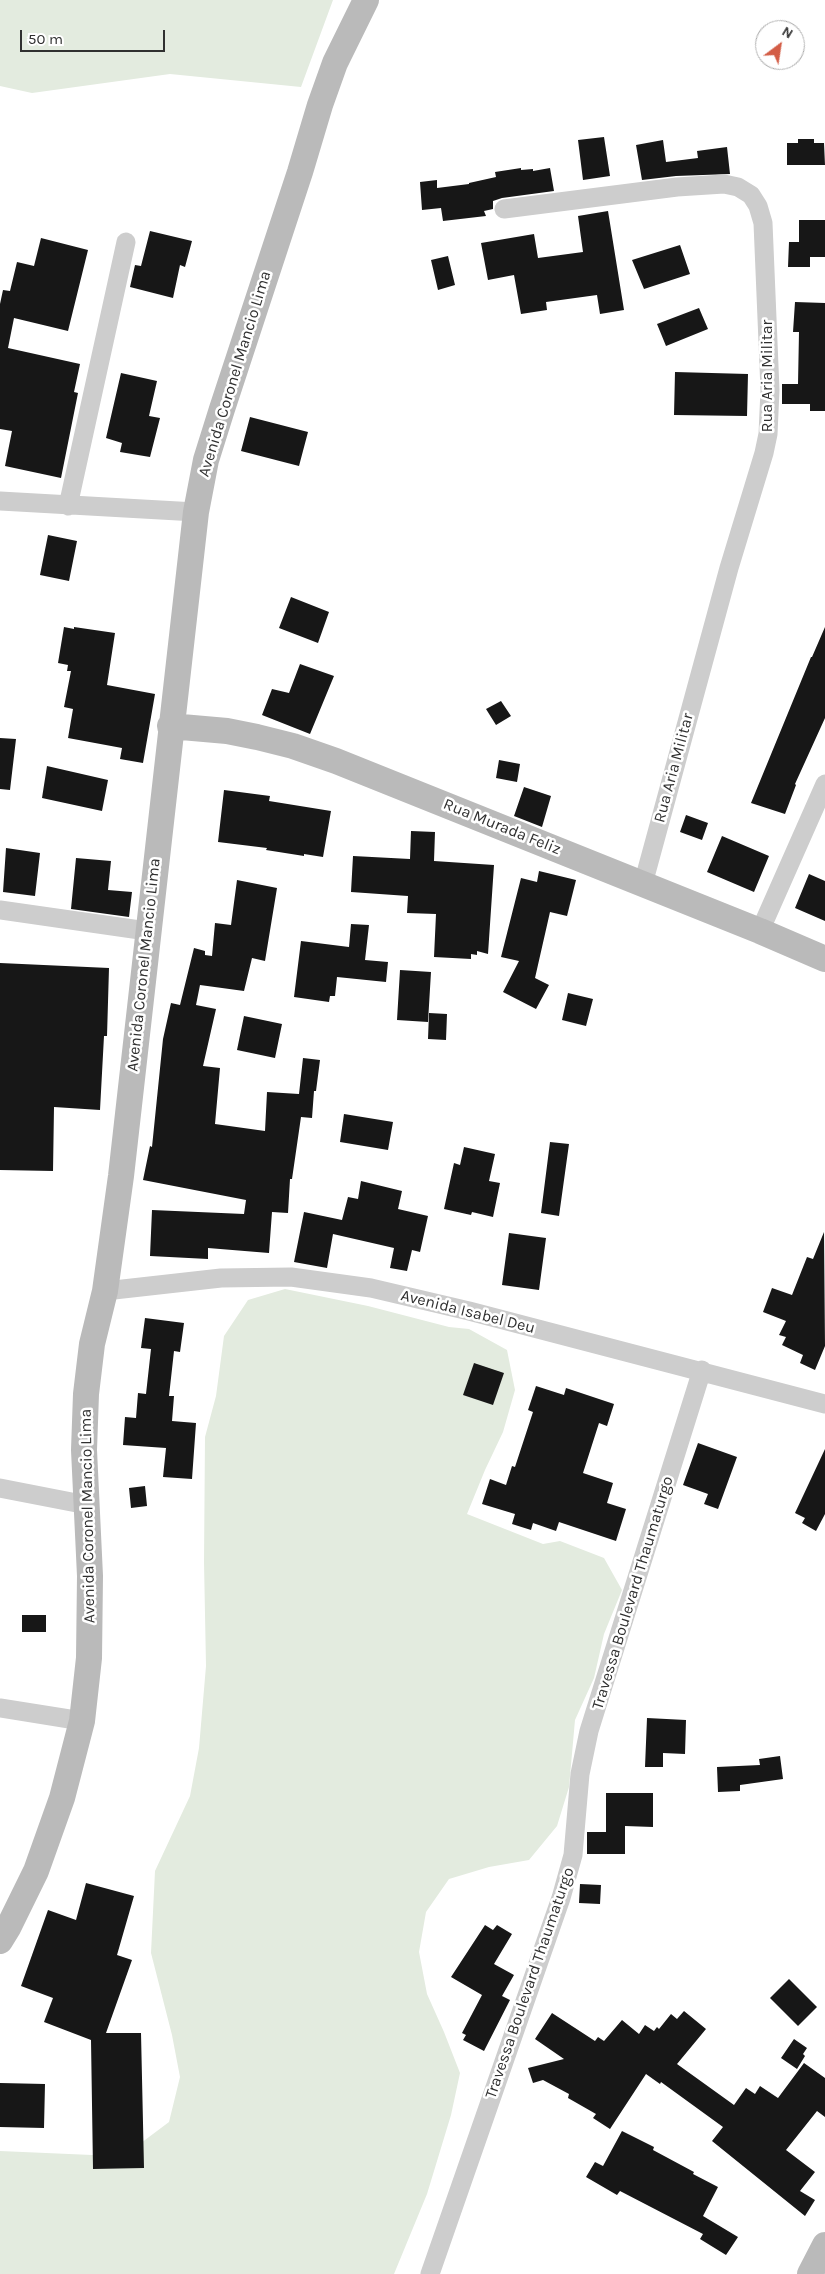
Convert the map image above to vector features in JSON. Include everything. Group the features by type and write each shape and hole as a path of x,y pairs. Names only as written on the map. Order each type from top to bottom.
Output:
{"street":[{"name":"Avenida Coronel Mancio Lima","path":"0,1941 36,1871 62,1798 82,1721 89,1658 90,1576 84,1450 86,1394 92,1344 105,1291 121,1176 170,726 196,512 206,460 320,105 335,63 366,0"},
{"name":"Rua Aria Militar","path":"504,210 668,188 724,184 738,187 750,195 758,206 763,223 770,390 768,434 729,568 643,884"},
{"path":"68,506 126,242"},
{"path":"0,500 68,506 196,512"},
{"name":"Rua Murada Feliz","path":"170,726 228,731 293,746 336,761 760,931 825,959"},
{"path":"760,931 825,784"},
{"path":"0,910 147,931"},
{"name":"Avenida Isabel Deu","path":"105,1291 220,1278 291,1277 371,1288 702,1370 825,1404"},
{"name":"Travessa Boulevard Thaumaturgo","path":"430,2274 561,1898 573,1855 580,1774 589,1731 702,1370"},
{"path":"0,1488 87,1505"},
{"path":"0,1708 82,1721"},
{"path":"810,2274 825,2246"}],"shaded area":[{"path":"0,0 333,0 301,87 170,74 32,93 0,86"},
{"path":"285,1289 368,1306 449,1327 469,1329 507,1350 515,1390 503,1432 467,1514 543,1544 560,1541 604,1558 622,1590 604,1634 594,1678 575,1720 569,1787 557,1826 529,1860 489,1867 449,1879 426,1912 419,1952 427,1994 460,2073 451,2115 427,2194 394,2274 0,2274 0,2151 92,2155 133,2149 169,2122 180,2077 172,2035 151,1953 155,1871 190,1796 199,1748 206,1666 204,1562 205,1437 216,1396 224,1336 248,1300"}],"building":[{"path":"604,137 610,176 583,180 578,140"},
{"path":"798,139 814,139 814,143 824,143 825,165 787,165 787,143 798,143"},
{"path":"663,140 666,162 698,158 697,151 727,147 730,174 676,176 642,180 636,145"},
{"path":"521,168 521,170 533,169 533,171 550,168 554,191 502,198 493,201 493,209 484,211 486,216 443,221 441,208 422,210 420,182 437,180 437,188 469,184 496,177 495,172"},
{"path":"608,211 624,310 600,314 597,295 546,302 547,310 521,314 514,275 488,280 481,243 534,234 538,258 583,252 578,216"},
{"path":"799,220 825,220 825,257 810,257 810,267 788,267 789,242 799,242"},
{"path":"150,231 192,241 185,267 180,265 173,298 130,287 135,265 141,266"},
{"path":"41,238 88,250 68,331 14,318 8,348 80,364 74,392 78,393 61,478 5,466 12,431 0,429 0,304 3,290 10,291 17,262 34,266"},
{"path":"680,245 690,274 644,289 632,260"},
{"path":"448,256 455,285 438,290 431,260"},
{"path":"795,302 825,303 825,411 810,411 810,404 782,404 782,384 798,384 799,332 793,332"},
{"path":"699,308 708,329 666,346 657,324"},
{"path":"675,372 748,374 747,416 674,415"},
{"path":"121,373 157,381 149,416 160,418 150,457 120,452 122,443 106,438"},
{"path":"250,417 308,432 299,466 241,451"},
{"path":"48,535 77,541 69,581 40,575"},
{"path":"291,597 329,612 318,643 279,628"},
{"path":"64,627 115,633 107,685 155,694 143,763 120,759 122,748 68,738 73,709 64,707 71,671 67,671 68,665 58,663"},
{"path":"825,627 825,718 795,784 785,814 751,803"},
{"path":"300,664 334,676 310,734 262,715 272,689 289,693"},
{"path":"501,701 511,716 496,725 486,709"},
{"path":"0,738 16,739 10,790 0,789"},
{"path":"499,760 520,764 517,782 496,778"},
{"path":"47,766 108,780 102,811 42,798"},
{"path":"524,787 551,796 542,827 514,816"},
{"path":"224,790 270,796 269,801 331,811 323,857 304,854 304,856 266,850 267,848 218,842"},
{"path":"686,815 708,823 702,840 680,832"},
{"path":"411,831 435,832 434,861 494,865 488,954 477,951 477,955 471,954 471,959 434,957 436,914 407,913 408,896 351,892 353,856 410,859"},
{"path":"722,836 769,856 754,892 707,872"},
{"path":"6,848 40,853 35,896 3,892"},
{"path":"76,858 111,861 108,890 132,892 129,917 71,909"},
{"path":"539,871 576,880 567,916 550,912 535,978 549,985 536,1009 503,992 519,961 501,957 521,878 537,882"},
{"path":"809,874 825,881 825,921 795,908"},
{"path":"237,880 277,888 265,961 252,958 244,991 200,985 196,1005 216,1009 203,1066 220,1068 215,1124 265,1131 267,1092 299,1094 303,1058 320,1060 316,1091 314,1091 312,1118 301,1117 292,1179 290,1179 288,1213 272,1212 269,1253 208,1248 208,1259 150,1256 152,1210 244,1214 246,1200 143,1180 150,1146 152,1147 163,1039 171,1003 180,1005 194,948 205,951 205,955 212,956 215,923 231,925"},
{"path":"351,924 369,925 365,960 388,962 386,982 337,977 335,996 330,996 329,1002 294,997 301,941 349,947"},
{"path":"0,963 109,968 107,1036 104,1036 100,1110 54,1107 53,1171 0,1170"},
{"path":"400,970 431,972 428,1022 397,1020"},
{"path":"568,993 593,999 586,1026 562,1020"},
{"path":"429,1013 447,1014 446,1040 428,1039"},
{"path":"244,1016 282,1024 275,1058 237,1050"},
{"path":"344,1114 393,1122 388,1150 340,1142"},
{"path":"550,1142 569,1144 559,1216 541,1213"},
{"path":"464,1147 495,1154 489,1181 500,1183 493,1217 472,1212 471,1215 444,1209 454,1163 460,1165"},
{"path":"361,1181 402,1191 398,1209 428,1216 420,1252 412,1250 407,1271 390,1268 394,1248 333,1234 327,1268 294,1262 304,1212 342,1220 348,1197 358,1199"},
{"path":"824,1232 825,1346 815,1370 800,1363 803,1355 782,1345 786,1337 779,1335 786,1321 763,1312 772,1288 792,1295 807,1257 813,1259"},
{"path":"509,1233 546,1238 539,1290 502,1285"},
{"path":"145,1318 184,1323 180,1352 174,1351 169,1396 174,1396 172,1421 196,1423 192,1479 163,1477 166,1448 123,1445 125,1417 136,1418 138,1393 146,1394 151,1349 141,1348"},
{"path":"474,1363 504,1373 493,1405 463,1395"},
{"path":"536,1386 564,1395 566,1388 614,1404 607,1426 599,1423 583,1473 613,1483 607,1503 626,1509 616,1541 559,1522 556,1531 533,1523 531,1530 512,1524 515,1514 482,1504 490,1479 506,1485 512,1466 515,1467 533,1412 528,1410"},
{"path":"698,1443 737,1457 718,1509 704,1504 708,1494 683,1485"},
{"path":"825,1449 825,1514 816,1531 802,1523 805,1518 795,1513"},
{"path":"145,1486 147,1506 131,1508 129,1488"},
{"path":"22,1615 46,1615 46,1632 22,1632"},
{"path":"647,1718 686,1720 685,1754 663,1753 663,1767 645,1767"},
{"path":"780,1756 783,1779 740,1785 740,1791 718,1792 717,1767 760,1765 759,1759"},
{"path":"606,1793 653,1793 653,1827 625,1826 625,1854 587,1854 587,1832 606,1832"},
{"path":"86,1883 134,1896 117,1955 132,1960 106,2033 141,2033 144,2168 93,2169 91,2040 44,2022 53,1998 21,1986 48,1910 76,1920"},
{"path":"580,1884 601,1885 600,1904 579,1903"},
{"path":"485,1925 493,1930 497,1925 512,1934 494,1964 514,1975 502,1996 510,2000 484,2051 463,2040 466,2035 462,2033 482,1995 451,1977"},
{"path":"789,1979 817,2007 798,2026 770,1998"},
{"path":"684,2011 706,2029 677,2064 734,2105 746,2088 755,2094 760,2086 778,2098 804,2063 825,2078 825,2117 817,2111 786,2150 815,2172 800,2191 815,2200 805,2216 712,2141 723,2127 661,2082 660,2084 646,2074 610,2129 593,2118 596,2114 568,2098 569,2094 543,2080 533,2083 528,2068 564,2059 535,2039 552,2013 595,2041 598,2037 604,2041 622,2020 639,2034 645,2025 654,2031 657,2027 659,2029 671,2014 677,2019"},
{"path":"794,2039 807,2048 803,2054 805,2056 797,2069 781,2058"},
{"path":"0,2083 45,2084 44,2128 0,2127"},
{"path":"622,2131 654,2147 653,2150 718,2187 703,2216 738,2237 726,2255 700,2239 703,2234 620,2191 617,2195 586,2177 595,2162 603,2166"}]}
